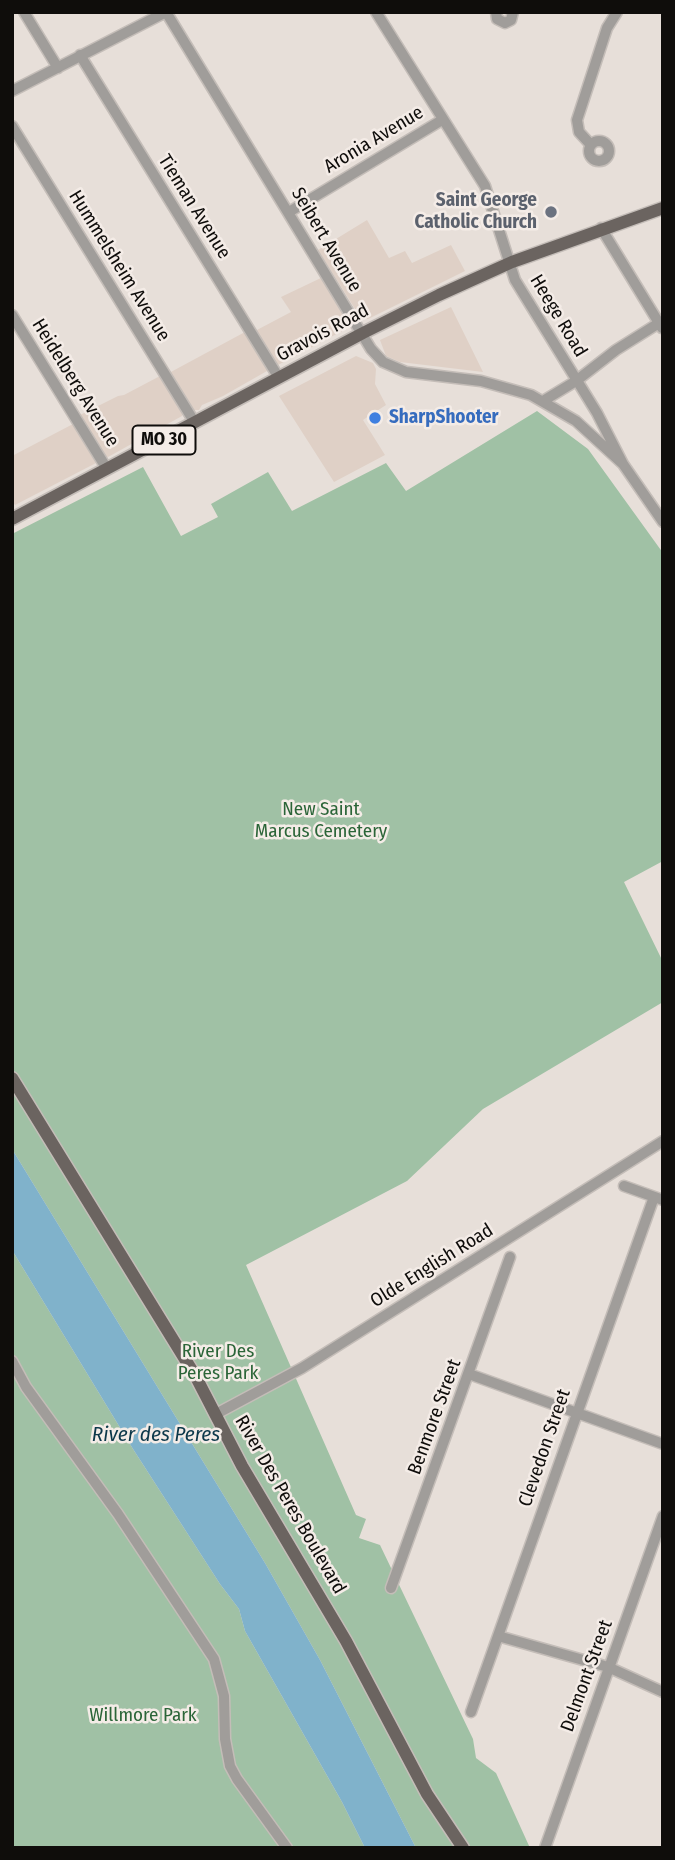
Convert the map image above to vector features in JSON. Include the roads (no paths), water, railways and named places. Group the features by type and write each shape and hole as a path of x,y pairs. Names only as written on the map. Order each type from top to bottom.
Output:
{"main road":[{"name":"Gravois Road","path":"14,515 107,469 363,333 510,263 663,208"},
{"name":"River Des Peres Boulevard","path":"12,1077 190,1367 250,1480 359,1664 427,1794 463,1848"}],"street":[{"path":"24,12 58,68"},
{"path":"12,91 166,12"},
{"name":"Seibert Avenue","path":"166,12 377,356 395,369 501,385 543,401 586,430 623,464"},
{"name":"Heege Road","path":"376,12 485,186 515,280 603,425 623,464 663,522"},
{"path":"496,12 497,19 505,23 511,20 513,12"},
{"path":"591,145 579,132 577,120 607,28 617,12"},
{"name":"Tieman Avenue","path":"80,55 279,378"},
{"name":"Aronia Avenue","path":"289,212 442,120"},
{"name":"Hummelsheim Avenue","path":"12,126 195,423"},
{"path":"543,401 576,381 616,350 661,326 601,229"},
{"name":"Heidelberg Avenue","path":"12,315 107,469"},
{"name":"Olde English Road","path":"216,1414 303,1368 663,1141"},
{"path":"624,1186 658,1198"},
{"name":"Clevedon Street","path":"471,1712 576,1413 658,1198"},
{"name":"Benmore Street","path":"391,1588 510,1257"},
{"path":"12,1361 26,1387 118,1514 214,1659 225,1696 225,1739 230,1766 287,1848"},
{"path":"469,1374 663,1444"},
{"name":"Delmont Street","path":"545,1848 663,1516"},
{"path":"498,1636 608,1667 663,1692"}],"water":[{"name":"River des Peres","path":"12,1149 265,1563 320,1660 416,1848 365,1848 342,1802 245,1631 239,1609 133,1449 12,1250"}],"place":[{"name":"Saint George Catholic Church","path":"551,212"},
{"name":"SharpShooter","path":"375,418"}],"park label":[{"name":"New Saint Marcus Cemetery","path":"321,821"},
{"name":"River Des Peres Park","path":"218,1363"},
{"name":"Willmore Park","path":"143,1716"}]}
